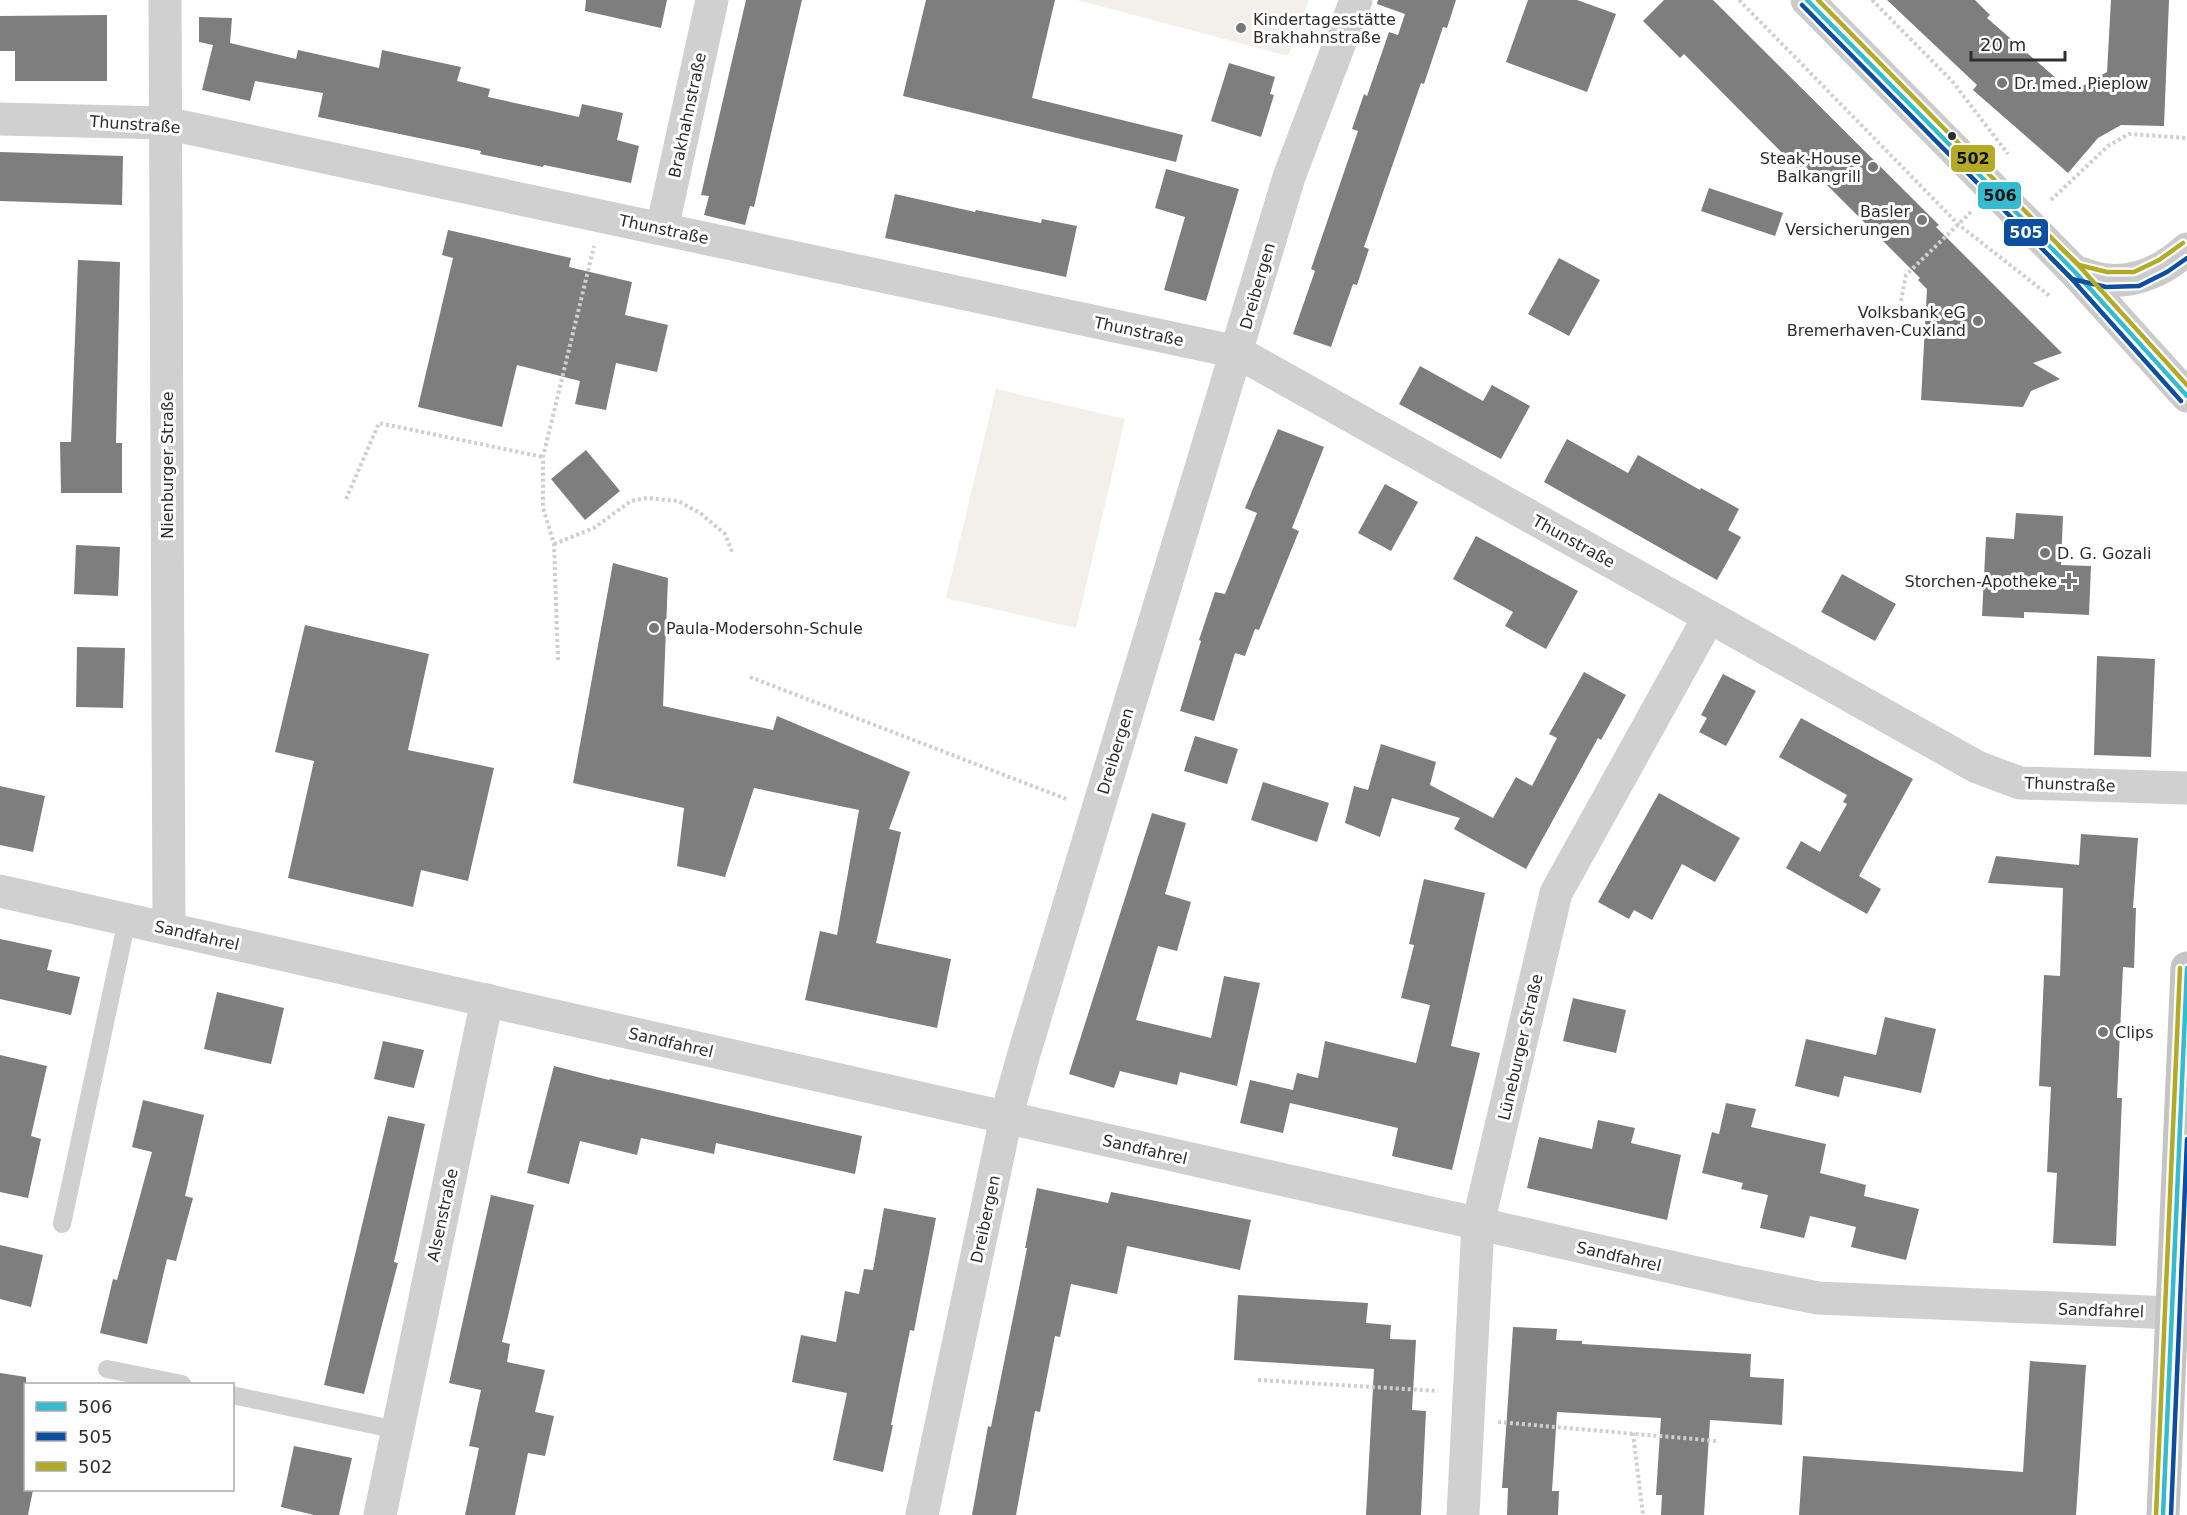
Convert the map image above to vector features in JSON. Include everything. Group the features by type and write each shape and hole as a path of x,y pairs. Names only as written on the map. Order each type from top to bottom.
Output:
{"main road":[{"path":"2163,1515 2184,1116 2187,968"}],"street":[{"name":"Nienburger Straße","path":"165,0 169,929"},
{"name":"Brakhahnstraße","path":"663,229 712,0"},
{"name":"Dreibergen","path":"922,1515 1006,1118 1096,811 1238,352 1289,177 1356,0"},
{"path":"1807,0 2075,272 2187,396"},
{"name":"Thunstraße","path":"0,119 165,123 1238,352 1977,767 2020,783 2187,788"},
{"path":"2075,272 2106,280 2136,279 2163,266 2187,249"},
{"name":"Lüneburger Straße","path":"1462,1515 1478,1224 1556,893 1709,617"},
{"name":"Sandfahrel","path":"0,891 1478,1224 1818,1298 2172,1313"},
{"name":"Alsenstraße","path":"380,1515 487,1000"}],"lane":[{"path":"62,1224 128,920"},
{"path":"107,1369 177,1383"},
{"path":"234,1395 397,1430"}],"path":[{"path":"1739,0 1959,225 2053,299"},
{"path":"2027,223 2108,146 2129,134 2187,138"},
{"path":"1901,301 1906,275 1994,189"},
{"path":"558,660 554,544 543,508 543,457 600,216"},
{"path":"346,499 379,423 543,457"},
{"path":"554,544 594,528 631,501 647,498 678,501 700,513 725,534 733,554"},
{"path":"750,677 1096,811"},
{"path":"1258,1380 1468,1406 1633,1433 1717,1441"},
{"path":"1633,1433 1643,1515"}],"shaded area":[{"name":"Kindertagesstätte Brakhahnstraße","path":"1077,0 1309,0 1288,56"},
{"path":"996,389 1125,419 1076,628 946,598"}],"building":[{"path":"586,0 667,0 661,28 585,11"},
{"path":"746,0 802,0 754,207 750,206 745,225 704,215 709,196 701,195"},
{"path":"926,0 1055,0 1032,98 1183,135 1176,162 903,96"},
{"path":"1378,0 1456,0 1447,28 1443,27 1424,84 1421,83 1364,247 1369,249 1357,285 1353,284 1331,347 1293,334 1315,271 1311,269 1358,131 1352,129 1364,94 1367,96 1389,32 1398,35 1405,14 1377,4"},
{"path":"1528,0 1577,0 1616,14 1587,92 1506,62"},
{"path":"1664,0 1713,0 1939,225 1936,227 2062,353 2033,363 2060,379 2031,391 2023,407 1921,400 1927,289 1918,280 1920,278 1820,178 1813,184 1684,54 1680,58 1643,21"},
{"path":"1887,0 1975,0 1990,15 1987,18 2072,92 2107,72 2111,0 2169,0 2164,126 2121,125 2098,138 2068,173 1973,90 1977,85"},
{"path":"107,15 107,81 15,81 15,51 0,51 0,16"},
{"path":"199,17 232,18 230,43 296,59 298,50 379,68 382,50 461,67 457,81 490,89 488,97 579,117 582,104 623,113 617,140 639,146 631,183 480,154 481,151 318,117 323,93 255,81 250,101 202,90 213,45 199,42"},
{"path":"1229,63 1275,77 1270,94 1274,95 1261,137 1211,121"},
{"path":"0,152 123,156 122,205 0,201"},
{"path":"1166,169 1239,189 1206,301 1164,290 1185,217 1155,208"},
{"path":"1709,188 1783,213 1775,236 1701,211"},
{"path":"895,194 975,212 976,210 1041,223 1042,219 1077,226 1066,277 885,238"},
{"path":"448,230 571,258 569,267 632,282 625,315 668,325 657,372 616,363 606,410 575,404 580,381 517,365 502,427 418,407 453,258 442,255"},
{"path":"1559,258 1600,280 1569,336 1528,314"},
{"path":"78,260 120,262 116,443 122,443 122,493 61,493 60,442 71,442"},
{"path":"1420,366 1483,401 1492,385 1530,406 1501,459 1399,404"},
{"path":"1278,429 1324,447 1292,528 1299,531 1259,630 1255,629 1245,656 1235,653 1214,721 1180,711 1201,641 1199,640 1215,592 1225,594 1257,513 1245,508"},
{"path":"1567,439 1628,473 1638,455 1739,509 1728,530 1741,537 1717,580 1544,482"},
{"path":"586,450 620,491 585,520 551,479"},
{"path":"1385,484 1418,502 1391,551 1358,533"},
{"path":"2016,513 2063,516 2061,565 2091,566 2089,615 2024,612 2024,618 1982,616 1986,537 2014,539"},
{"path":"1476,536 1578,591 1546,649 1505,626 1513,612 1453,579"},
{"path":"76,545 120,547 118,596 74,594"},
{"path":"613,563 668,578 663,706 773,730 777,716 910,772 889,829 901,832 876,943 951,959 937,1028 805,1000 820,931 837,935 859,810 754,788 725,877 677,866 684,808 573,783"},
{"path":"1842,574 1896,604 1875,641 1821,612"},
{"path":"305,625 429,654 408,750 494,768 468,881 421,870 413,907 288,878 314,761 275,752"},
{"path":"77,647 125,648 123,708 76,707"},
{"path":"2097,656 2155,659 2151,757 2094,755"},
{"path":"1584,672 1626,695 1601,740 1598,738 1526,869 1454,829 1460,818 1392,798 1380,837 1345,823 1354,786 1368,790 1381,744 1436,762 1430,785 1493,818 1516,777 1532,786 1557,738 1549,734"},
{"path":"1723,674 1756,691 1726,746 1699,732 1707,718 1701,715"},
{"path":"1801,718 1913,779 1859,876 1881,889 1867,914 1786,868 1801,841 1820,852 1847,804 1843,802 1847,795 1779,757"},
{"path":"1195,736 1238,749 1227,784 1184,771"},
{"path":"1263,782 1329,803 1317,842 1251,820"},
{"path":"0,786 45,796 33,852 0,845"},
{"path":"1659,793 1740,838 1715,882 1682,864 1652,920 1634,910 1629,919 1598,902"},
{"path":"1152,813 1186,823 1165,894 1191,902 1177,951 1158,946 1136,1020 1211,1038 1224,976 1260,983 1237,1086 1180,1072 1177,1085 1120,1071 1114,1088 1069,1074"},
{"path":"2081,834 2138,838 2133,908 2136,908 2134,968 2123,967 2117,1098 2122,1098 2116,1246 2053,1243 2057,1173 2047,1172 2051,1087 2039,1086 2044,975 2060,976 2063,888 1988,883 1996,856 2079,865"},
{"path":"1424,879 1485,893 1451,1046 1480,1053 1452,1170 1392,1156 1398,1128 1290,1103 1283,1133 1240,1123 1250,1080 1293,1090 1297,1073 1318,1078 1325,1041 1416,1063 1430,1005 1401,998 1414,945 1409,944"},
{"path":"0,939 52,950 47,970 80,977 71,1015 0,999"},
{"path":"217,992 284,1008 271,1064 204,1049"},
{"path":"1573,998 1626,1010 1616,1053 1563,1041"},
{"path":"1885,1017 1936,1029 1921,1093 1844,1076 1839,1097 1795,1086 1806,1039 1876,1055"},
{"path":"383,1041 424,1050 414,1088 374,1079"},
{"path":"0,1055 47,1066 31,1136 41,1139 28,1198 0,1192"},
{"path":"554,1066 862,1136 855,1174 716,1143 714,1154 641,1138 637,1155 580,1141 569,1184 527,1173"},
{"path":"143,1100 204,1115 185,1196 193,1198 176,1261 167,1259 147,1344 100,1333 113,1279 117,1280 152,1152 132,1147"},
{"path":"1726,1103 1756,1109 1751,1127 1826,1144 1820,1173 1866,1185 1864,1196 1919,1209 1906,1260 1851,1247 1856,1227 1810,1216 1804,1238 1760,1228 1768,1195 1741,1189 1743,1183 1702,1173 1712,1132 1719,1134"},
{"path":"388,1116 425,1124 394,1262 398,1263 364,1394 324,1385"},
{"path":"1598,1120 1635,1128 1631,1143 1681,1155 1667,1220 1527,1188 1539,1137 1592,1149"},
{"path":"1037,1188 1108,1203 1111,1192 1251,1220 1240,1270 1127,1246 1117,1294 1071,1284 1060,1337 1055,1336 1040,1412 1035,1411 1016,1515 972,1515 988,1426 991,1427 1027,1248 1025,1248"},
{"path":"491,1195 534,1205 502,1342 510,1344 507,1362 545,1370 535,1412 554,1416 545,1456 528,1453 515,1515 465,1515 479,1448 469,1446 481,1390 449,1383"},
{"path":"884,1208 936,1218 914,1331 910,1330 883,1472 833,1460 847,1393 792,1382 801,1335 836,1342 845,1291 859,1294 864,1269 873,1270"},
{"path":"0,1245 43,1255 31,1307 0,1299"},
{"path":"1238,1295 1368,1303 1366,1323 1391,1325 1390,1339 1416,1340 1412,1410 1426,1411 1421,1515 1366,1515 1374,1369 1234,1360"},
{"path":"1513,1327 1557,1329 1556,1340 1582,1341 1582,1344 1751,1354 1750,1377 1784,1379 1782,1425 1710,1420 1704,1515 1661,1515 1662,1495 1656,1495 1661,1418 1557,1412 1552,1491 1559,1491 1558,1515 1507,1515 1508,1488 1502,1488"},
{"path":"2030,1361 2086,1365 2076,1515 1799,1515 1803,1456 2023,1472"},
{"path":"0,1373 26,1377 26,1383 24,1383 24,1491 33,1491 28,1515 0,1515"},
{"path":"294,1446 352,1458 339,1515 314,1515 281,1507"}],"transit line":[{"name":"506","path":"1807,0 2075,272 2187,396"},
{"name":"502","path":"1818,0 2080,267 2187,385"},
{"name":"505","path":"1802,5 2070,277 2181,401"},
{"name":"502","path":"2060,247 2079,265 2107,272 2134,272 2159,260 2183,243"},
{"name":"505","path":"2050,257 2072,279 2106,287 2139,286 2167,272 2187,258"},
{"name":"502","path":"2156,1515 2180,968"},
{"name":"506","path":"2163,1515 2187,968"},
{"name":"505","path":"2171,1515 2187,1139"}],"place":[{"name":"Kindertagesstätte Brakhahnstraße","path":"1241,28"},
{"name":"Dr. med. Pieplow","path":"2002,83"},
{"name":"Steak-House Balkangrill","path":"1873,167"},
{"name":"Basler Versicherungen","path":"1922,220"},
{"name":"Volksbank eG Bremerhaven-Cuxland","path":"1978,321"},
{"name":"D. G. Gozali","path":"2045,553"},
{"name":"Storchen-Apotheke","path":"2069,581"},
{"name":"Paula-Modersohn-Schule","path":"654,628"},
{"name":"Clips","path":"2103,1032"}]}
